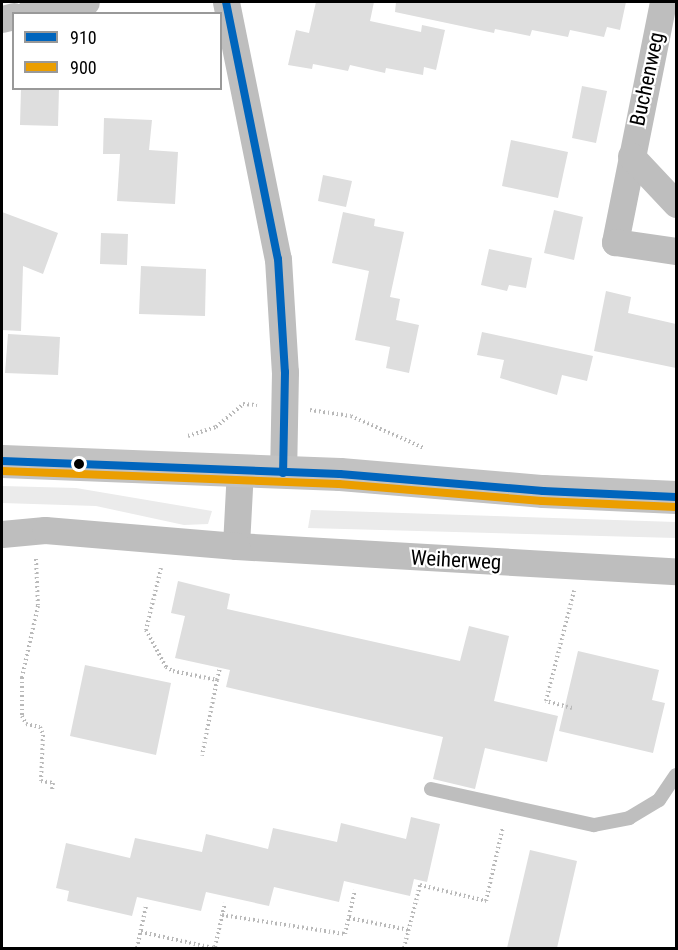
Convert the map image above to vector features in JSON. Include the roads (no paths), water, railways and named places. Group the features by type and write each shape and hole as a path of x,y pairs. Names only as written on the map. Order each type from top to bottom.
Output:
{"main road":[{"path":"2,461 240,469 676,497"}],"street":[{"path":"37,12 86,2"},
{"path":"226,2 278,259 285,372 283,473"},
{"name":"Buchenweg","path":"663,2 615,242 676,251"},
{"name":"Buchenweg","path":"631,156 676,204"},
{"path":"236,546 240,469"},
{"name":"Weiherweg","path":"2,534 32,531 236,546 676,571"}],"lane":[{"path":"431,789 594,825 629,818 659,800 676,775"}]}
